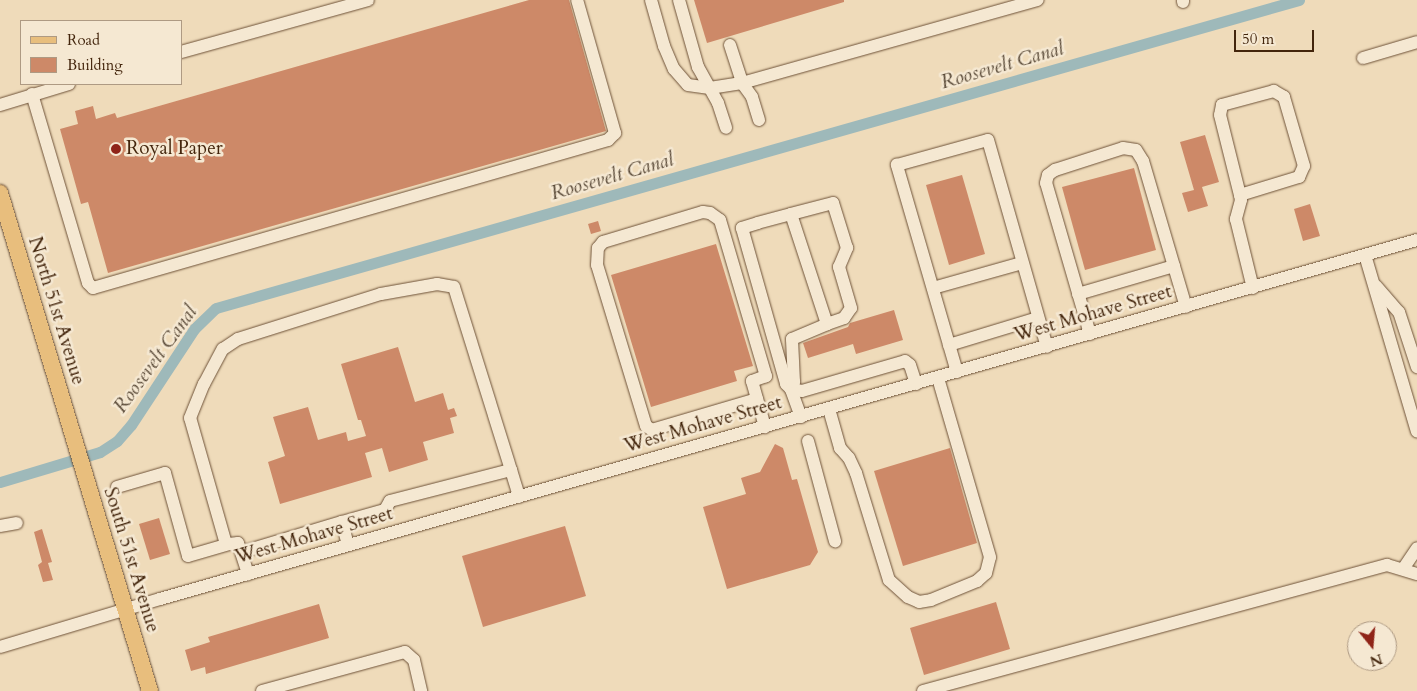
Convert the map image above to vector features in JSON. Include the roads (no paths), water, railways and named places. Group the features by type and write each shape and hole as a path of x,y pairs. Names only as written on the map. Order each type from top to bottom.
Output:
{"main road":[{"name":"North 51st Avenue","path":"0,193 74,441"},
{"name":"South 51st Avenue","path":"74,441 150,691"}],"street":[{"path":"182,52 368,0"},
{"path":"32,94 88,283 93,288 608,140 615,133 577,0"},
{"path":"651,0 664,46 674,69 688,84 710,88 742,83 1038,0"},
{"path":"679,0 698,67 718,102 726,128"},
{"path":"1363,58 1417,42"},
{"path":"730,45 742,83 752,97 759,120"},
{"path":"0,105 65,85"},
{"path":"1240,195 1300,177 1304,166 1284,97 1274,91 1222,105 1220,115 1241,200 1236,219 1253,288"},
{"path":"957,372 897,165 906,162 988,140 1047,346"},
{"path":"1090,334 1046,183 1048,175 1055,170 1123,148 1136,150 1143,161 1186,307"},
{"path":"791,389 794,382 792,338 844,318 851,308 839,267 847,248 833,203 742,228 786,384 791,389 800,417"},
{"path":"757,399 652,430 646,426 597,265 598,248 603,242 703,212 710,212 720,220 766,376 752,381 765,427"},
{"path":"791,214 827,324"},
{"name":"West Mohave Street","path":"0,648 126,609 348,545 1417,240"},
{"path":"1365,255 1417,432"},
{"path":"932,288 1022,262"},
{"path":"1078,294 1174,266"},
{"path":"1373,283 1399,312 1417,367"},
{"path":"226,544 190,418 204,384 223,349 238,339 381,294 437,284 454,287 519,497"},
{"path":"949,345 1038,318"},
{"path":"791,389 802,391 905,361 910,365 916,384"},
{"path":"829,409 840,448 849,458 856,472 889,580 908,597 919,602 931,600 977,581 986,573 990,557 938,378"},
{"path":"808,441 835,541"},
{"path":"117,488 165,473 188,556 226,544 238,543 248,574"},
{"path":"242,552 385,510 390,501 512,474"},
{"path":"342,522 348,545"},
{"path":"0,526 17,524"},
{"path":"1403,569 1417,548"},
{"path":"923,691 1387,565 1417,574"},
{"path":"262,691 405,652 414,660 421,691"}],"waterway":[{"name":"Roosevelt Canal","path":"0,482 100,452 117,441 131,425 194,329 216,308 1299,0"}],"place":[{"name":"Royal Paper","path":"116,149"}]}
